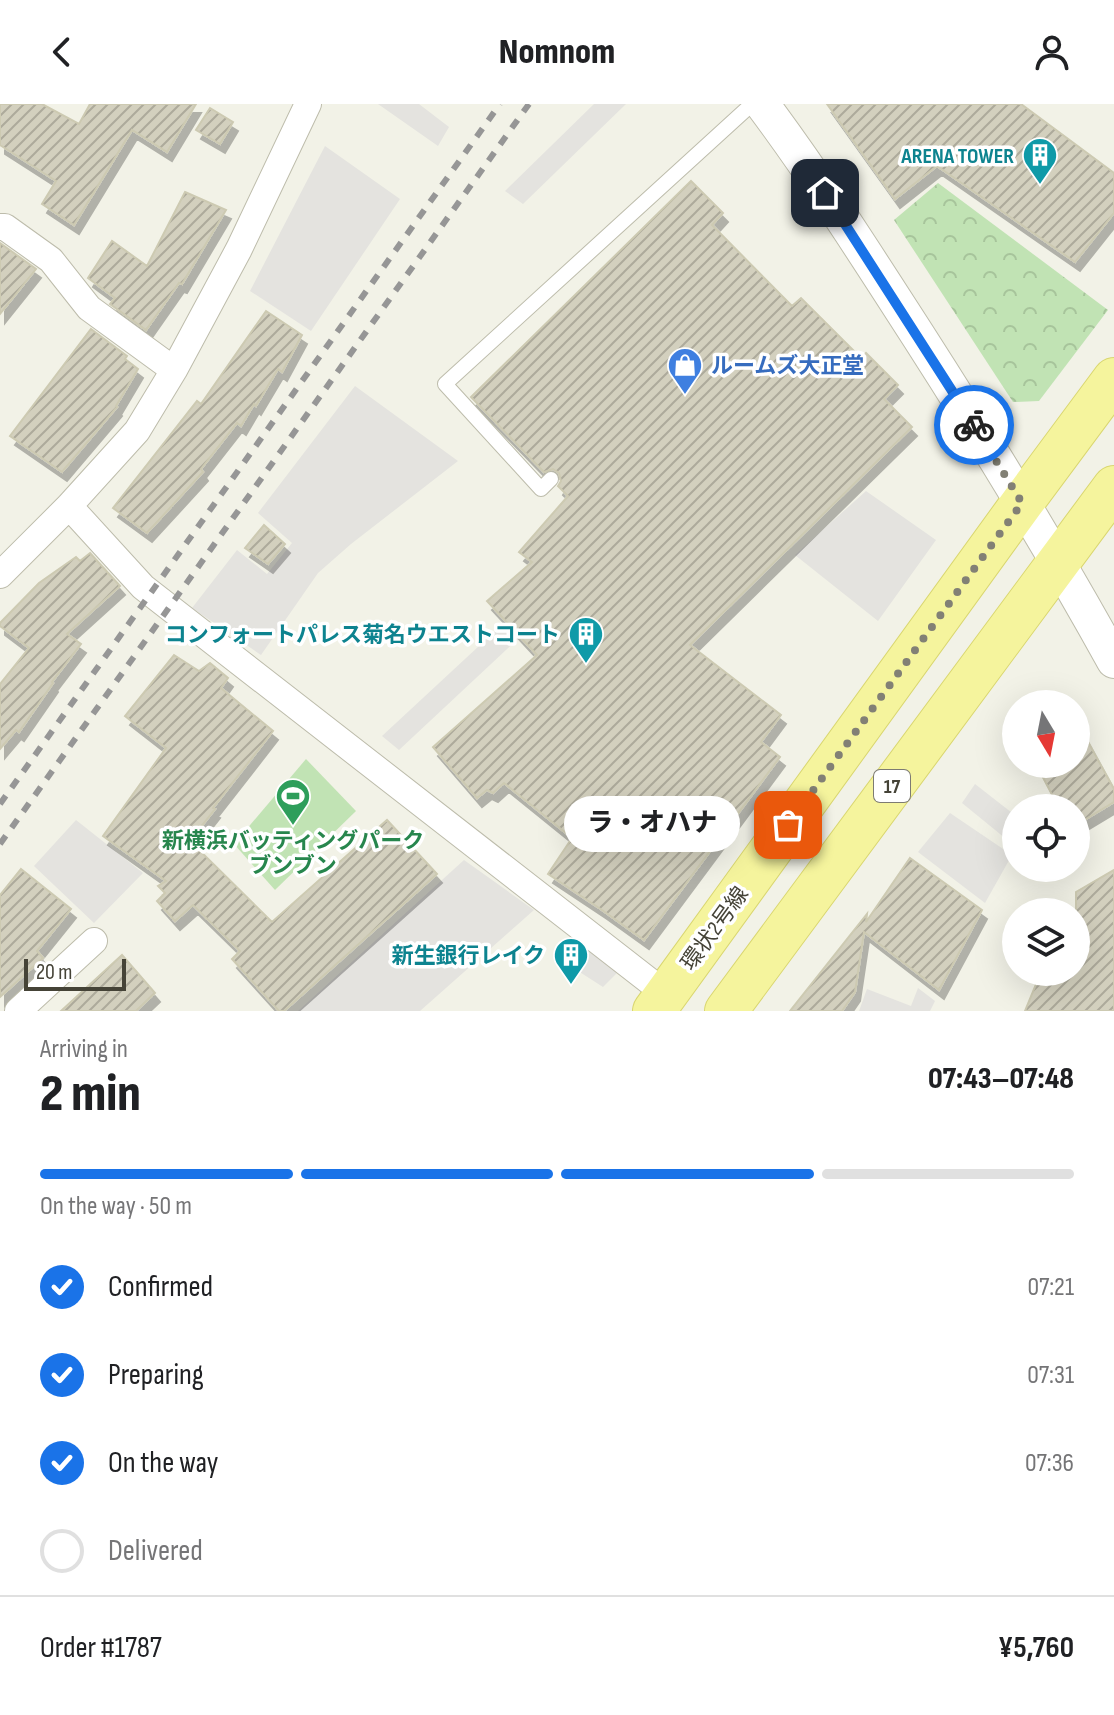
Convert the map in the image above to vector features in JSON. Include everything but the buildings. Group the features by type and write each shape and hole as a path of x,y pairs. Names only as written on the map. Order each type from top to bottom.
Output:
{"main road":[{"name":"環状2号線","path":"660,1002 1114,379"},
{"name":"17","path":"726,1011 1114,487"}],"street":[{"path":"0,575 69,506 137,431 174,370 239,249 308,104"},
{"path":"762,104 857,241 1059,562 1114,661"},
{"path":"0,227 5,227 51,260 89,308 174,370"},
{"path":"69,506 143,587 660,1002"},
{"path":"18,1011 94,941"}],"lane":[{"path":"551,479 541,489 445,384 752,104"}],"green space":[{"path":"938,183 1108,310 1039,401 1013,402 894,220"},
{"name":"新横浜バッティングパーク ブンブン","path":"306,759 356,811 275,890 234,844"}],"shaded area":[{"path":"378,104 419,104 449,127 438,146"},
{"path":"594,104 626,104 523,204 505,191"},
{"path":"325,146 400,199 311,331 250,291"},
{"path":"355,386 458,461 318,573 261,655 192,608 237,550 267,574 292,543 258,513"},
{"path":"866,491 936,540 878,621 795,555"},
{"path":"507,620 522,635 399,750 382,736"},
{"path":"975,784 1002,805 1002,836 962,803"},
{"path":"950,813 1002,848 1002,873 985,903 918,852"},
{"path":"76,820 143,873 94,923 34,866"},
{"path":"464,860 534,910 420,1011 298,1011"},
{"path":"587,950 620,970 603,987 575,969"},
{"path":"918,988 935,1001 930,1011 859,1011 867,989 911,1006"}],"railway":[{"path":"0,804 500,104"},
{"path":"0,844 529,104"}],"way so far":[{"path":"788,825 1022,503 974,425"}],"place":[{"name":"ARENA TOWER","path":"1040,186"},
{"name":"ルームズ大正堂","path":"685,396"},
{"name":"コンフォートパレス菊名ウエストコート","path":"586,665"},
{"name":"ラ・オハナ","path":"788,825"},
{"name":"新横浜バッティングパーク ブンブン","path":"293,827"},
{"name":"新生銀行レイク","path":"571,986"}],"route":[{"path":"825,193 974,425"}]}
